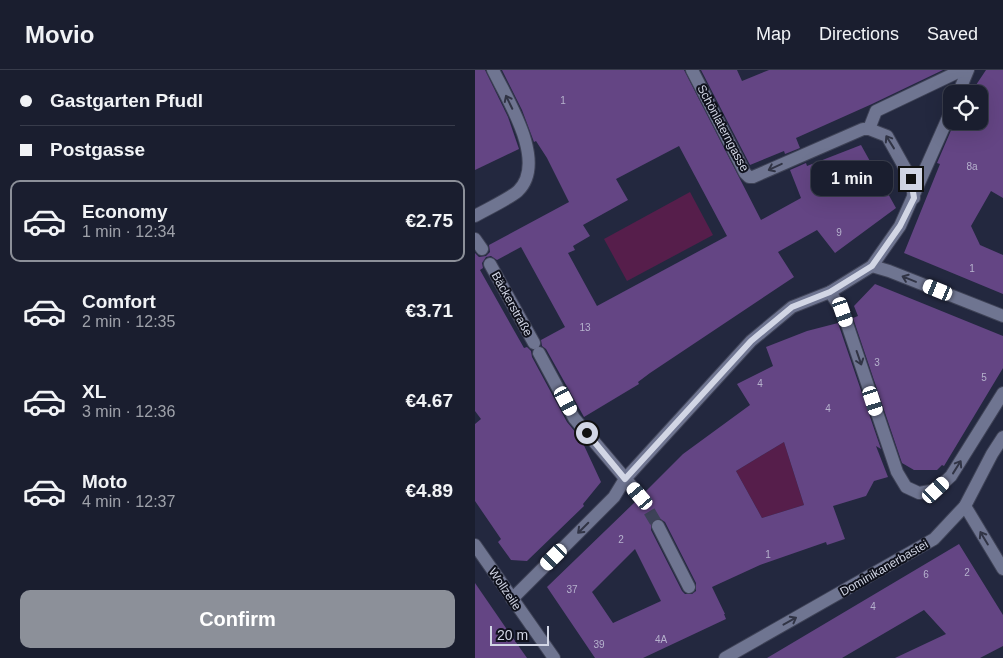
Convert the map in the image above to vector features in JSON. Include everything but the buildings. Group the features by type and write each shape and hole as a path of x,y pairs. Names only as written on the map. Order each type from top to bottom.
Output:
{"street":[{"path":"475,216 518,191 526,181 529,171 528,150 524,134 493,70"},
{"name":"Schönlaterngasse","path":"692,70 745,173 749,177 753,177 822,146 869,128"},
{"path":"914,198 911,179 887,136 869,128 876,112 962,70"},
{"path":"962,85 969,70"},
{"path":"512,599 614,497 625,479 751,341 792,307 830,292 872,266 900,226 943,130"},
{"name":"Bäckerstraße","path":"490,264 574,418 640,496"},
{"path":"872,266 1003,316"},
{"path":"830,292 843,312 897,472 906,487 919,493 936,490 951,476 1003,393"},
{"name":"Dominikanerbastei","path":"725,658 934,539 965,506 1003,437"},
{"path":"965,506 1003,570"},
{"path":"659,526 689,587"},
{"name":"Wollzeile","path":"475,545 554,658"}],"shaded area":[{"path":"690,192 713,235 627,281 604,239"},
{"path":"784,442 804,505 762,518 736,471"}],"tunnel":[{"path":"640,496 658,526"}],"route":[{"path":"587,433 625,479 751,341 792,307 830,292 872,266 900,226 914,198 911,179"}]}
